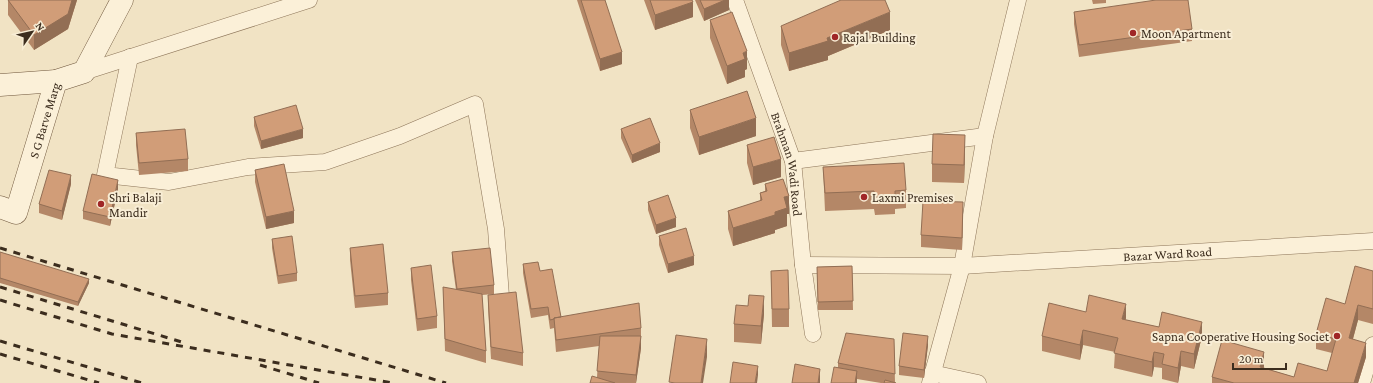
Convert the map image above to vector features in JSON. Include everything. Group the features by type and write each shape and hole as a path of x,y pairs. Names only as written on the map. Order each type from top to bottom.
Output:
{"street":[{"path":"84,72 122,0"},
{"path":"56,81 309,0"},
{"name":"Brahman Wadi Road","path":"735,0 793,161 803,265 813,334"},
{"path":"978,383 931,378 962,266 985,136 1018,0"},
{"path":"130,57 105,175 169,182 248,167 325,162 400,136 475,104 496,229 501,296"},
{"name":"S G Barve Marg","path":"0,84 56,81 34,149 8,210"},
{"path":"793,161 985,136"},
{"name":"Bazar Ward Road","path":"803,265 962,266 1373,241"},
{"path":"1362,383 1373,345"}],"building":[{"path":"8,0 72,0 68,14 34,35"},
{"path":"581,0 605,0 622,52 600,59"},
{"path":"650,0 692,0 693,2 655,15"},
{"path":"700,0 725,0 704,9"},
{"path":"841,0 885,0 890,12 827,38 828,41 789,53 781,26"},
{"name":"Moon Apartment","path":"1156,0 1188,0 1192,29 1079,45 1074,12"},
{"path":"732,12 747,51 743,53 745,59 727,66 710,20"},
{"path":"747,91 756,118 699,137 690,110"},
{"path":"296,105 303,129 261,141 254,117"},
{"path":"650,118 660,143 632,155 621,129"},
{"path":"185,129 188,159 139,163 136,133"},
{"path":"933,134 965,135 964,165 932,164"},
{"path":"774,137 781,159 753,167 747,145"},
{"path":"904,163 906,190 895,191 895,196 875,197 874,191 825,193 823,167"},
{"path":"284,164 294,211 266,217 255,170"},
{"path":"49,170 71,175 62,211 39,204"},
{"name":"Shri Balaji Mandir","path":"92,174 118,180 110,217 83,211"},
{"path":"783,179 789,196 784,197 787,208 775,212 775,215 733,228 728,211 762,200 760,193 767,191 765,184"},
{"path":"668,195 676,218 656,225 648,202"},
{"path":"923,201 963,202 962,238 921,235"},
{"path":"686,228 694,256 668,264 659,236"},
{"path":"292,236 297,273 278,276 272,239"},
{"path":"383,244 388,293 355,296 350,248"},
{"path":"490,248 494,285 457,289 452,252"},
{"path":"0,252 89,279 78,302 0,278"},
{"path":"538,262 540,271 552,269 561,317 550,320 548,307 531,309 523,264"},
{"path":"431,265 437,316 417,319 411,268"},
{"path":"852,266 853,301 818,302 817,267"},
{"path":"1355,266 1373,271 1373,309 1358,305 1349,338 1366,343 1354,383 1234,383 1212,377 1222,340 1264,352 1260,367 1294,377 1298,363 1327,371 1336,339 1316,334 1326,298 1345,304"},
{"path":"788,270 789,309 772,309 771,271"},
{"path":"443,287 482,294 486,351 445,339"},
{"path":"516,292 523,353 491,347 488,295"},
{"path":"749,295 764,296 761,326 734,324 736,305 748,306"},
{"path":"1089,295 1126,304 1122,319 1159,327 1162,312 1202,322 1194,354 1181,351 1178,368 1162,364 1164,354 1154,352 1152,362 1114,353 1118,338 1083,330 1080,345 1042,336 1049,303 1086,312"},
{"path":"639,303 641,328 556,340 554,318"},
{"path":"846,333 894,339 895,374 838,363"},
{"path":"903,333 928,336 924,370 899,366"},
{"path":"676,335 707,339 701,383 669,382"},
{"path":"600,336 641,336 636,375 597,371"},
{"path":"733,362 758,366 755,383 730,383"},
{"path":"795,364 820,369 818,383 792,383"},
{"path":"834,367 857,371 855,383 831,383"},
{"path":"592,376 615,383 590,383"},
{"path":"885,380 896,383 884,383"}],"railway":[{"path":"0,248 446,383"},
{"path":"0,287 185,343"},
{"path":"0,300 112,334 393,383"},
{"path":"0,341 142,383"},
{"path":"0,354 99,383"},
{"path":"260,365 319,383"}],"place":[{"name":"Moon Apartment","path":"1133,33"},
{"name":"Rajal Building","path":"835,37"},
{"name":"Laxmi Premises","path":"864,197"},
{"name":"Shri Balaji Mandir","path":"101,204"},
{"name":"Sapna Cooperative Housing Societ","path":"1337,336"}]}
